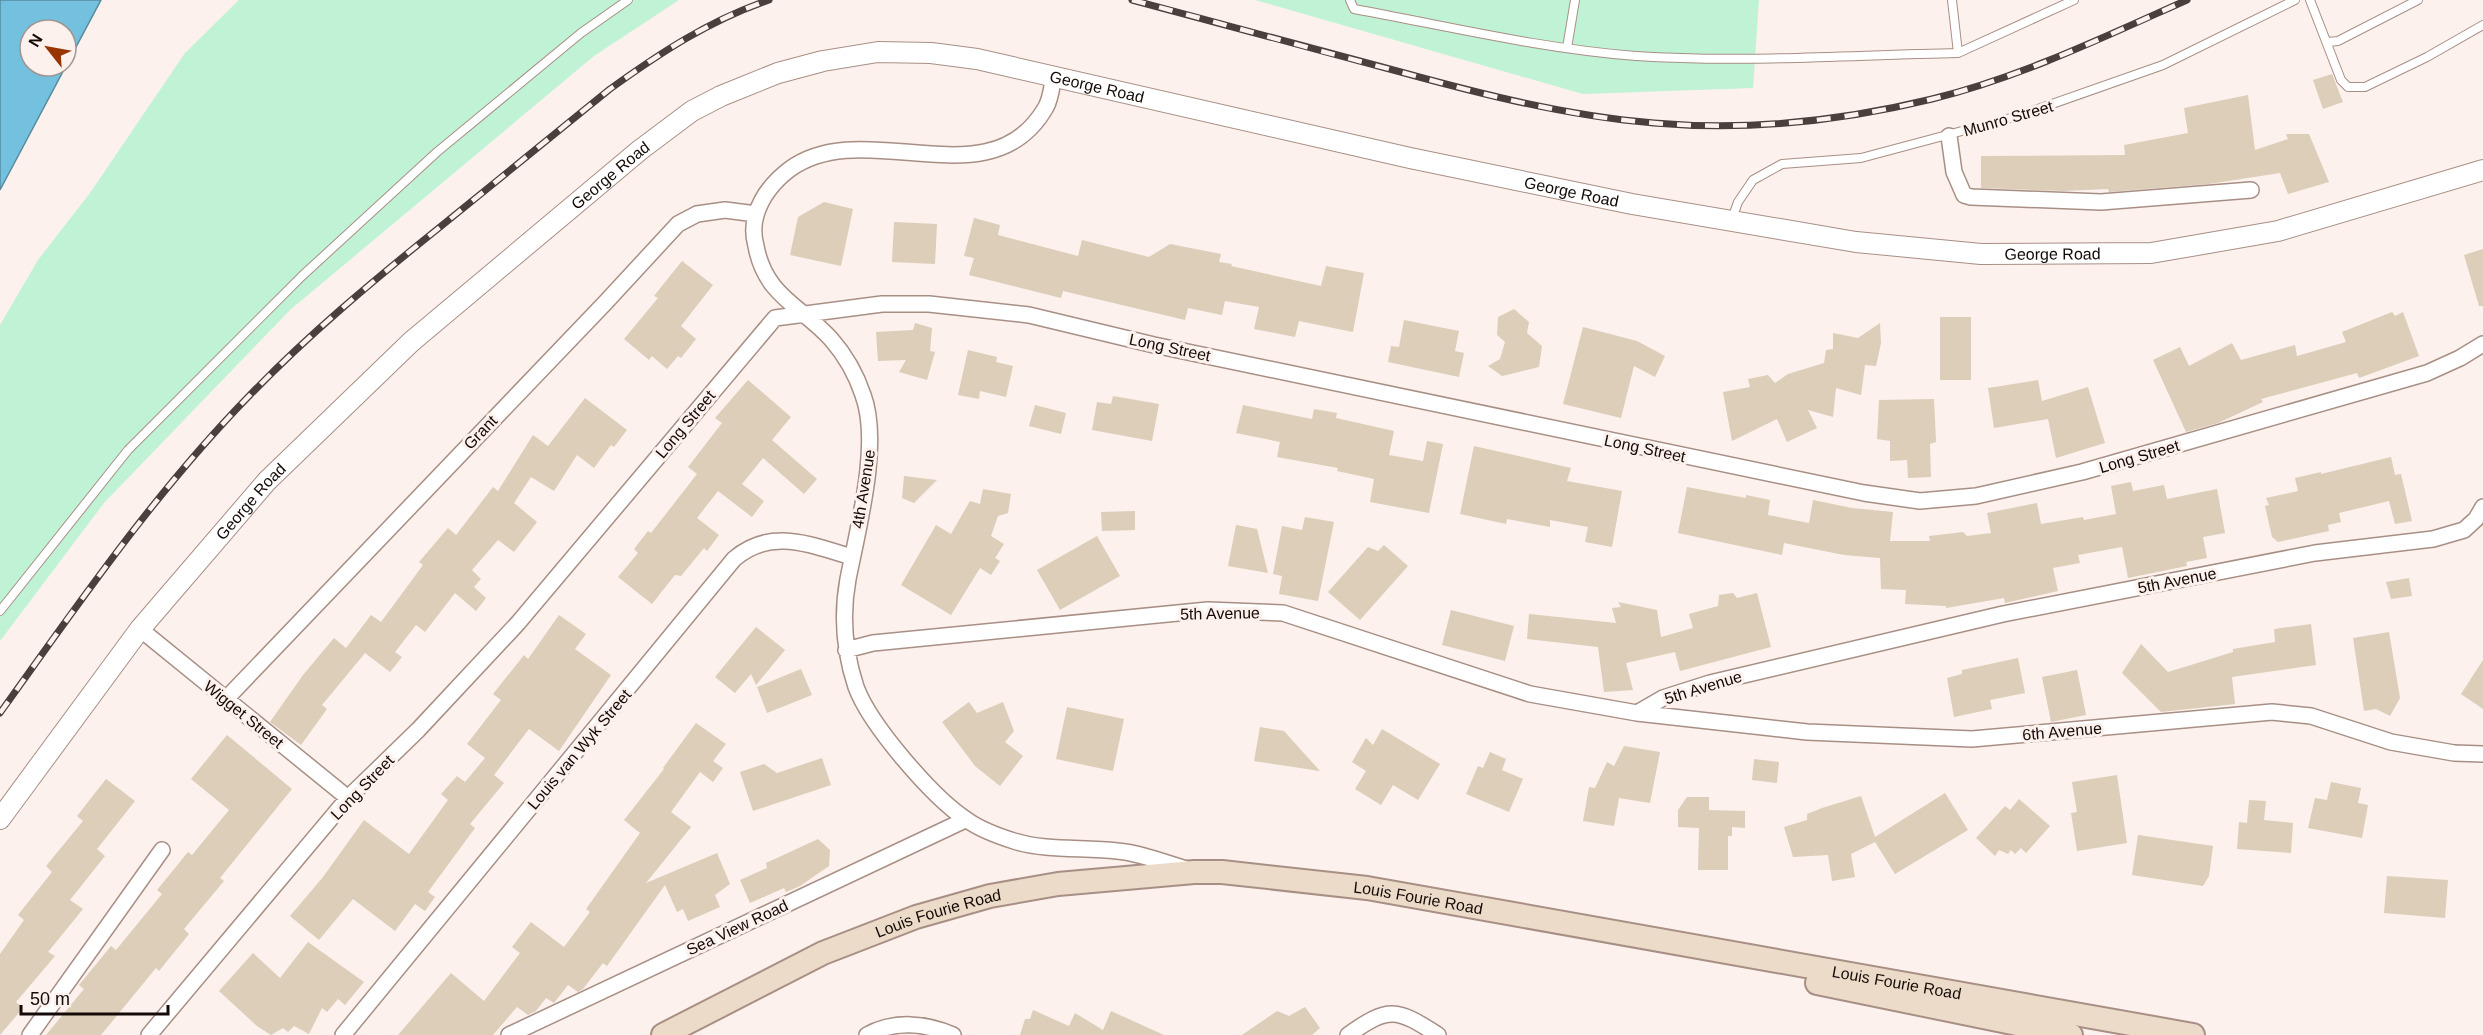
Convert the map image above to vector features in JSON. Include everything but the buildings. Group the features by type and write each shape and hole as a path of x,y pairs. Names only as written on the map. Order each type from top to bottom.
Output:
{"main road":[{"name":"Louis Fourie Road","path":"663,1035 824,953 916,917 990,896 1058,884 1194,872 1222,872 1367,888 2193,1035"},
{"path":"1367,888 1722,964 2071,1035"}],"street":[{"name":"George Road","path":"1,816 140,629 267,481 411,342 640,150 692,111 721,96 778,73 823,60 878,52 932,53 966,57 1054,75 1410,158 1632,204 1856,242 1981,254 2151,252 2278,231 2483,170"},
{"name":"4th Avenue","path":"1054,75 1048,105 1024,133 1008,145 966,155 932,155 864,149 839,150 815,156 797,164 776,180 762,198 753,226 759,265 772,285 829,337 843,355 856,375 870,415 870,451 843,612 846,650 857,690 884,734 914,772 965,819 989,832 1017,842 1120,851 1194,872"},
{"path":"1949,136 1956,181 1964,195 1971,197 2102,202 2251,190"},
{"name":"Grant","path":"225,699 678,224 697,214 725,210 756,214"},
{"name":"Long Street","path":"149,1035 348,798 418,730 518,623 775,318 882,304 929,304 1029,315 1154,345 1517,421 1864,493 1920,501 1976,496 2082,472 2169,448 2238,426 2427,373 2460,358 2483,344"},
{"name":"5th Avenue","path":"846,650 873,643 1208,610 1282,613 1530,694 1637,713 1663,698 1710,683 2003,614 2315,553 2433,539 2464,530 2476,519 2483,507"},
{"name":"Louis van Wyk Street","path":"343,1035 734,560 744,551 760,543 779,539 852,557"},
{"name":"Wigget Street","path":"140,629 348,798"},
{"name":"6th Avenue","path":"1637,713 1807,732 1972,739 2272,712 2311,716 2391,742 2454,753 2483,754"},
{"name":"Sea View Road","path":"509,1035 965,819"},
{"path":"30,1035 162,850"},
{"path":"1348,1035 1370,1019 1383,1013 1401,1015 1438,1035"},
{"path":"871,1033 914,1025 932,1026 953,1035"}],"lane":[{"path":"0,610 128,450 302,276 437,152 581,33 628,0"},
{"path":"1350,0 1354,9 1567,48 1636,56 1731,58 1958,53 2074,0"},
{"path":"1567,48 1575,0"},
{"path":"1952,0 1958,53"},
{"name":"Munro Street","path":"1731,220 1738,202 1753,180 1782,164 1861,158 2028,113 2163,65 2295,0"},
{"path":"2310,0 2341,80 2348,87 2365,87 2427,57 2483,25"},
{"path":"2328,42 2338,41 2418,0"}],"green space":[{"path":"239,0 679,0 594,56 290,310 104,503 0,641 0,325 38,260 90,193 185,53"},
{"path":"1255,0 1759,0 1753,88 1583,94"}],"water":[{"path":"0,0 101,0 78,43 78,18 18,18 18,78 60,78 0,190"}],"railway":[{"path":"0,713 150,509 215,432 295,350 391,267 610,89 686,38 726,17 769,0"},
{"path":"1132,0 1429,80 1556,110 1621,120 1724,126 1829,118 1932,99 2030,68 2187,0"}]}
